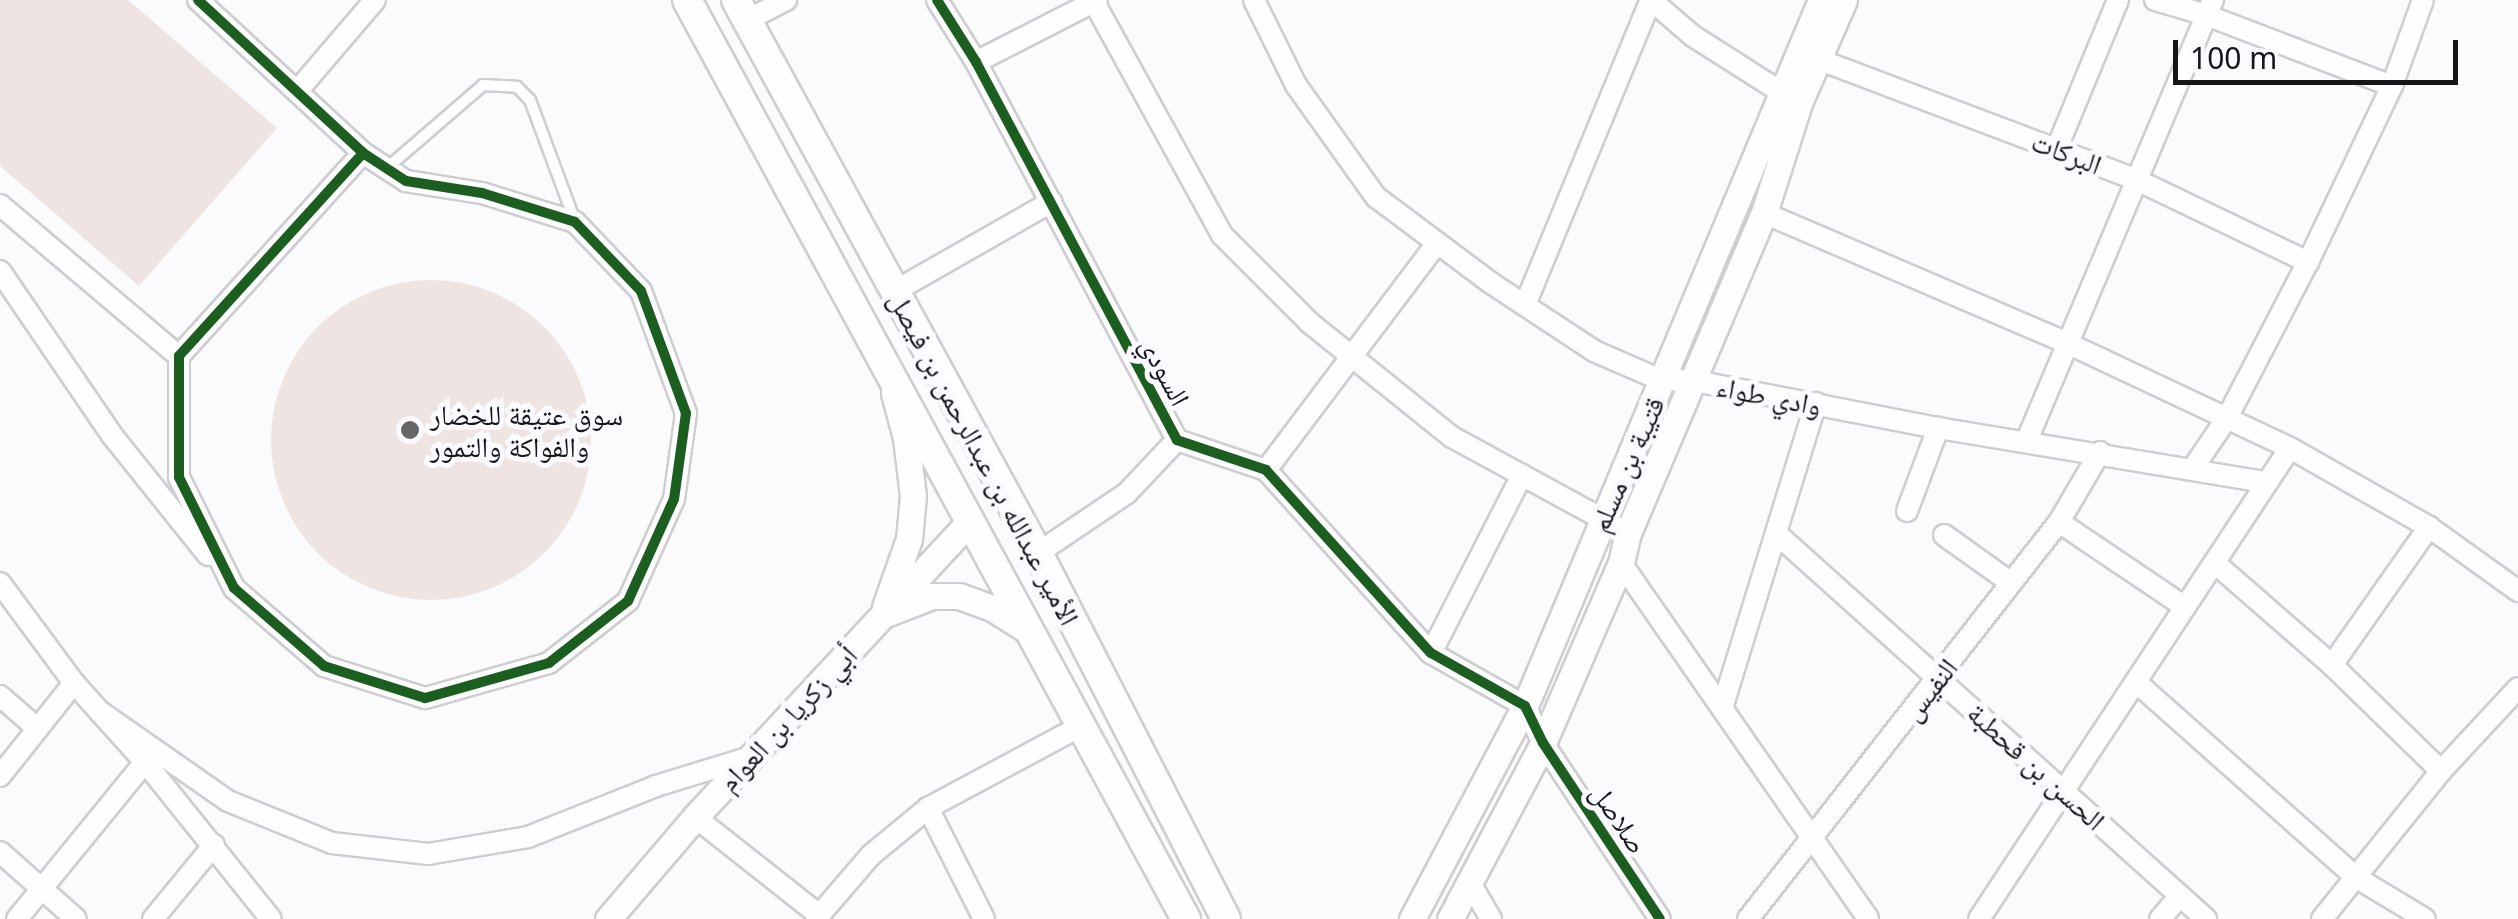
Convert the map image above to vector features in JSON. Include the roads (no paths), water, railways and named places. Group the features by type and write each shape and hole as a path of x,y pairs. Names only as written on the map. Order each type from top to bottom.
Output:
{"main road":[{"name":"الأمير عبدالله بن عبدالرحمن بن فيصل","path":"686,0 1186,919"},
{"name":"الأمير عبدالله بن عبدالرحمن بن فيصل","path":"742,10 1038,552 1226,919"}],"street":[{"path":"0,271 112,434 234,588 324,666 425,698 548,663 628,601 674,499 686,413 642,292 575,222 482,193 406,181 386,168 363,152 198,0"},
{"path":"299,89 375,0"},
{"path":"742,10 786,0"},
{"name":"السودي","path":"936,0 976,62 1177,440 1266,470 1431,653 1525,706"},
{"name":"وادي طواء","path":"1254,0 1296,85 1376,198 1525,306 1594,350 1663,381 1690,380 1938,428 2264,482"},
{"path":"1525,306 1651,0 1692,36 1791,99"},
{"name":"قتيبة بن مسلم","path":"1450,919 1543,743 1621,563 1628,533 1690,380 1764,213 1791,99 1821,0"},
{"name":"قتيبة بن مسلم","path":"1412,919 1525,706 1663,381 1791,99 1820,60 1844,0"},
{"path":"2057,148 2118,0"},
{"path":"2155,0 2210,7 2392,86"},
{"path":"2193,468 2227,418 2308,262 2392,86 2424,0"},
{"path":"976,62 1096,1 1222,236 1310,323 1452,437 1628,533"},
{"path":"2027,440 2210,7"},
{"name":"البركات","path":"1820,60 2137,180 2308,262"},
{"path":"234,588 180,477 179,356 363,152"},
{"path":"895,291 1051,202"},
{"path":"0,206 179,356"},
{"path":"1764,213 2068,343 2290,448 2429,527 2518,590"},
{"path":"1266,470 1349,354 1436,243"},
{"name":"الأمير عبدالله بن عبدالرحمن بن فيصل","path":"881,616 908,538 912,496 906,438 887,369"},
{"path":"1723,704 1816,403"},
{"path":"1907,511 1938,428"},
{"path":"1038,552 1127,493 1177,440"},
{"path":"1979,919 2290,448"},
{"name":"النفيس","path":"1748,919 2059,522 2100,452"},
{"path":"1431,653 1522,475"},
{"name":"أبي زكريا بن العوام","path":"608,919 695,817 970,520"},
{"path":"2059,522 2186,607"},
{"path":"2332,665 2429,527"},
{"name":"الحسن بن قحطبة","path":"1778,535 2206,919"},
{"path":"1944,535 2011,583"},
{"path":"2215,562 2332,665 2441,771"},
{"path":"1621,563 1723,704 1868,919"},
{"path":"0,584 74,683 145,762 271,919"},
{"name":"الأمير عبدالله بن عبدالرحمن بن فيصل","path":"881,616 932,596 960,596 992,608 1030,632"},
{"path":"2136,682 2357,878 2425,919"},
{"path":"0,776 74,683"},
{"path":"2322,919 2441,771 2518,688"},
{"path":"0,696 38,729"},
{"path":"1525,706 1543,743"},
{"path":"100,712 228,801 332,842 428,854 528,837 656,786 752,757"},
{"path":"695,817 817,917 871,855 928,808 1081,726"},
{"name":"صلاصل","path":"1543,743 1660,919"},
{"path":"17,919 145,762"},
{"path":"928,808 984,919"},
{"path":"153,919 214,845"},
{"path":"0,852 76,919"},
{"path":"1470,883 1491,919"},
{"path":"2160,919 2180,896"}],"lane":[{"path":"386,168 483,85 517,87 530,100 575,222"}],"place":[{"name":"سوق عتيقة للخضار والفواكة والتمور","path":"410,430"}]}
